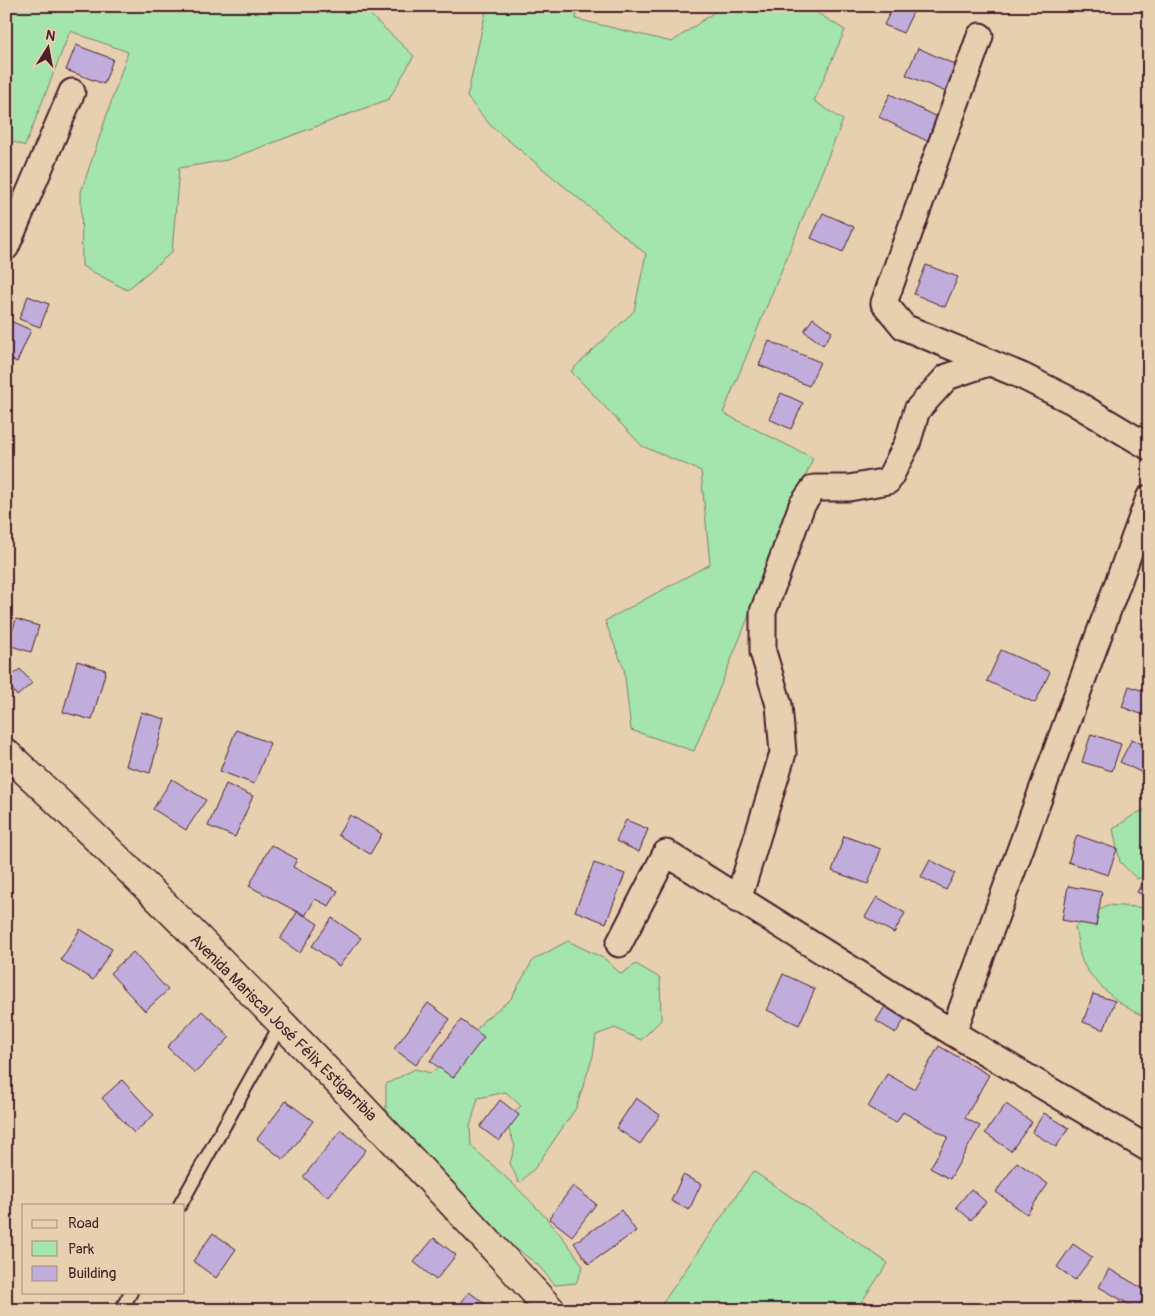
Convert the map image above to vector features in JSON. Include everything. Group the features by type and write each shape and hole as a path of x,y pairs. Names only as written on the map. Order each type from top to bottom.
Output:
{"main road":[{"name":"Avenida Mariscal José Félix Estigarribia","path":"6,753 117,858 369,1113 551,1310"}],"street":[{"path":"980,36 884,303 904,327 1022,376 1072,401 1149,447"},
{"path":"6,247 72,92"},
{"path":"738,900 783,753 779,705 763,652 763,612 802,505 814,488 849,488 888,481 907,444 917,410 947,377 988,363"},
{"path":"953,1033 1149,498"},
{"path":"619,944 666,853 738,900 953,1033 1149,1149"}],"lane":[{"path":"181,1204 281,1024"},
{"path":"122,1310 130,1294"}],"green space":[{"path":"6,6 365,6 364,9 414,56 389,99 227,160 179,168 172,252 127,290 82,266 81,192 128,52 70,31 25,146 6,139"},
{"path":"487,6 577,6 576,19 672,42 723,6 806,6 845,30 814,101 843,120 723,413 813,458 694,751 631,730 624,669 605,621 710,564 701,471 642,446 571,371 634,311 646,254 491,126 467,97"},
{"path":"1149,808 1149,874 1137,879 1120,862 1113,829 1135,814"},
{"path":"1107,905 1149,908 1149,1017 1131,1010 1112,997 1095,980 1082,961 1075,927"},
{"path":"568,941 605,959 621,974 636,964 660,978 661,1020 641,1040 615,1028 596,1035 593,1056 576,1108 535,1168 519,1183 510,1163 515,1146 505,1119 521,1106 506,1092 478,1098 470,1127 471,1146 517,1187 559,1232 583,1266 576,1283 555,1285 538,1265 479,1220 409,1143 386,1112 386,1084 415,1069 431,1073 456,1057 484,1020 510,1000 533,960"},
{"path":"753,1171 888,1263 856,1310 658,1310"}],"building":[{"path":"893,6 916,6 903,33 884,25"},
{"path":"76,45 113,59 104,84 66,70"},
{"path":"918,48 958,66 946,92 906,75"},
{"path":"890,94 939,118 927,141 879,117"},
{"path":"823,213 854,227 843,252 811,238"},
{"path":"926,265 958,277 945,307 914,294"},
{"path":"28,296 49,304 40,327 19,319"},
{"path":"813,318 832,332 823,345 804,331"},
{"path":"6,319 31,330 17,362 6,357"},
{"path":"769,341 820,362 809,386 759,365"},
{"path":"781,393 803,403 791,429 769,419"},
{"path":"1149,617 1149,640 1140,636"},
{"path":"16,619 39,626 31,652 8,645"},
{"path":"1001,650 1050,672 1035,703 987,681"},
{"path":"77,661 106,670 92,720 63,712"},
{"path":"20,669 32,683 17,696 6,681"},
{"path":"1129,686 1149,693 1149,717 1122,707"},
{"path":"141,712 165,719 150,773 126,766"},
{"path":"236,730 270,743 254,784 220,771"},
{"path":"1091,734 1121,744 1112,771 1082,762"},
{"path":"1132,739 1149,748 1149,776 1120,762"},
{"path":"172,779 206,800 186,830 153,809"},
{"path":"226,784 253,796 235,837 208,826"},
{"path":"350,815 382,834 370,854 338,835"},
{"path":"626,820 648,829 639,852 616,841"},
{"path":"1077,835 1117,849 1108,875 1068,862"},
{"path":"844,836 881,849 868,884 832,871"},
{"path":"271,845 297,859 293,867 338,891 329,906 315,899 305,916 249,886"},
{"path":"930,860 955,873 946,890 921,877"},
{"path":"594,863 625,874 606,923 575,911"},
{"path":"1149,871 1149,898 1137,892"},
{"path":"1068,886 1102,892 1096,926 1062,920"},
{"path":"877,897 905,913 894,933 865,917"},
{"path":"298,911 318,924 300,953 280,939"},
{"path":"332,918 361,938 339,966 312,946"},
{"path":"80,929 112,949 93,980 61,960"},
{"path":"133,952 168,990 145,1011 110,973"},
{"path":"783,974 815,989 799,1025 767,1010"},
{"path":"1093,994 1115,1001 1104,1030 1083,1022"},
{"path":"889,1000 909,1012 896,1033 876,1021"},
{"path":"428,1003 450,1019 416,1065 394,1049"},
{"path":"202,1011 230,1037 195,1073 167,1047"},
{"path":"461,1020 484,1037 453,1078 430,1061"},
{"path":"939,1046 989,1075 965,1118 980,1126 950,1179 930,1168 948,1137 903,1112 896,1123 868,1107 887,1074 914,1089"},
{"path":"122,1080 154,1115 134,1133 102,1098"},
{"path":"636,1098 660,1115 640,1144 616,1128"},
{"path":"500,1100 519,1115 499,1141 480,1127"},
{"path":"286,1101 313,1121 284,1160 257,1139"},
{"path":"1006,1104 1032,1122 1011,1151 985,1133"},
{"path":"1044,1113 1069,1128 1056,1147 1032,1132"},
{"path":"341,1130 366,1150 328,1197 303,1177"},
{"path":"1017,1162 1048,1184 1027,1214 996,1192"},
{"path":"683,1175 701,1184 689,1210 671,1201"},
{"path":"573,1186 596,1204 572,1236 549,1218"},
{"path":"971,1189 986,1202 971,1220 956,1207"},
{"path":"621,1210 636,1231 589,1264 574,1243"},
{"path":"213,1233 236,1249 216,1278 193,1261"},
{"path":"434,1238 456,1255 436,1280 414,1262"},
{"path":"1073,1244 1092,1257 1075,1280 1057,1267"},
{"path":"1109,1269 1147,1291 1137,1309 1099,1287"},
{"path":"469,1292 491,1308 490,1310 456,1310"}]}
